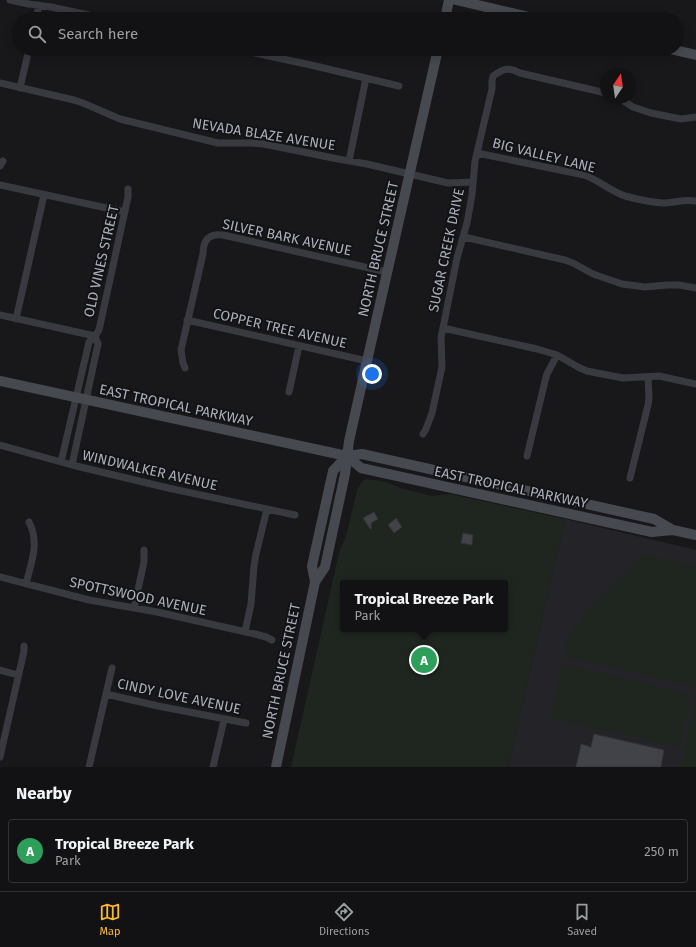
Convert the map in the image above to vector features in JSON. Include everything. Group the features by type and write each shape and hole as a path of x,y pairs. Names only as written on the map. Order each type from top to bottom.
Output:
{"street":[{"path":"10,0 29,4 52,6 77,12"},
{"path":"446,12 449,0"},
{"path":"456,0 508,12"},
{"path":"38,12 39,5"},
{"path":"684,52 696,55"},
{"path":"20,88 27,56"},
{"path":"269,56 399,86"},
{"name":"NORTH BRUCE STREET","path":"276,767 315,582 312,566 333,471 347,456 366,361 436,56"},
{"name":"SUGAR CREEK DRIVE","path":"423,434 432,413 442,367 441,337 457,258 464,237 470,207 477,153 492,89 493,76 505,69 509,69 520,73 600,92"},
{"path":"349,161 366,78"},
{"name":"NEVADA BLAZE AVENUE","path":"0,83 84,103 120,119 218,143 264,144 367,164 448,183 473,182"},
{"path":"628,104 651,113 681,119 696,117"},
{"name":"BIG VALLEY LANE","path":"477,153 592,178 615,192 625,196 654,202 696,201"},
{"path":"0,185 125,212"},
{"name":"OLD VINES STREET","path":"61,462 88,342 99,330 125,212 128,189"},
{"path":"16,319 44,195"},
{"name":"SILVER BARK AVENUE","path":"187,320 203,254 203,248 206,240 212,235 223,235 387,272"},
{"path":"464,237 565,260 593,274 622,284 645,287 679,284 696,288"},
{"path":"0,315 95,336"},
{"path":"185,368 181,350 187,320"},
{"name":"COPPER TREE AVENUE","path":"187,320 366,361"},
{"path":"443,328 537,349 557,355 588,371 622,378 658,376 696,384"},
{"name":"OLD VINES STREET","path":"72,465 98,344 95,336"},
{"path":"289,392 299,346"},
{"path":"527,456 547,374 557,355"},
{"path":"630,478 648,405 648,377"},
{"name":"EAST TROPICAL PARKWAY","path":"0,381 347,456 362,454 654,519 673,530 696,535"},
{"name":"WINDWALKER AVENUE","path":"0,445 72,465 168,488 295,515"},
{"path":"245,632 254,566 267,509"},
{"path":"26,584 35,546 33,529 29,522"},
{"path":"134,608 144,562 144,550"},
{"name":"SPOTTSWOOD AVENUE","path":"0,577 89,600 134,608 245,632 272,640"},
{"path":"0,757 24,646"},
{"path":"89,767 112,668"},
{"path":"0,670 18,675"},
{"name":"CINDY LOVE AVENUE","path":"106,694 224,720 246,723"},
{"path":"213,767 224,720"}],"shaded area":[{"path":"367,479 386,482 400,488 431,496 450,494 565,519 508,767 291,767 339,553 346,536 358,487 364,480"},
{"path":"565,519 696,550 696,767 508,767"},
{"path":"645,555 696,566 696,687 563,656 570,634 583,614"},
{"path":"562,664 692,694 679,747 550,718"},
{"path":"696,698 696,767 680,767"}],"building":[{"path":"374,512 378,519 371,523 372,525 370,525 372,528 370,529 363,518"},
{"path":"396,518 402,527 394,533 388,525"},
{"path":"463,533 473,535 472,545 461,543"},
{"path":"594,734 664,750 661,767 576,767 581,744 591,747"}],"place":[{"name":"Tropical Breeze Park","path":"424,660"}]}
